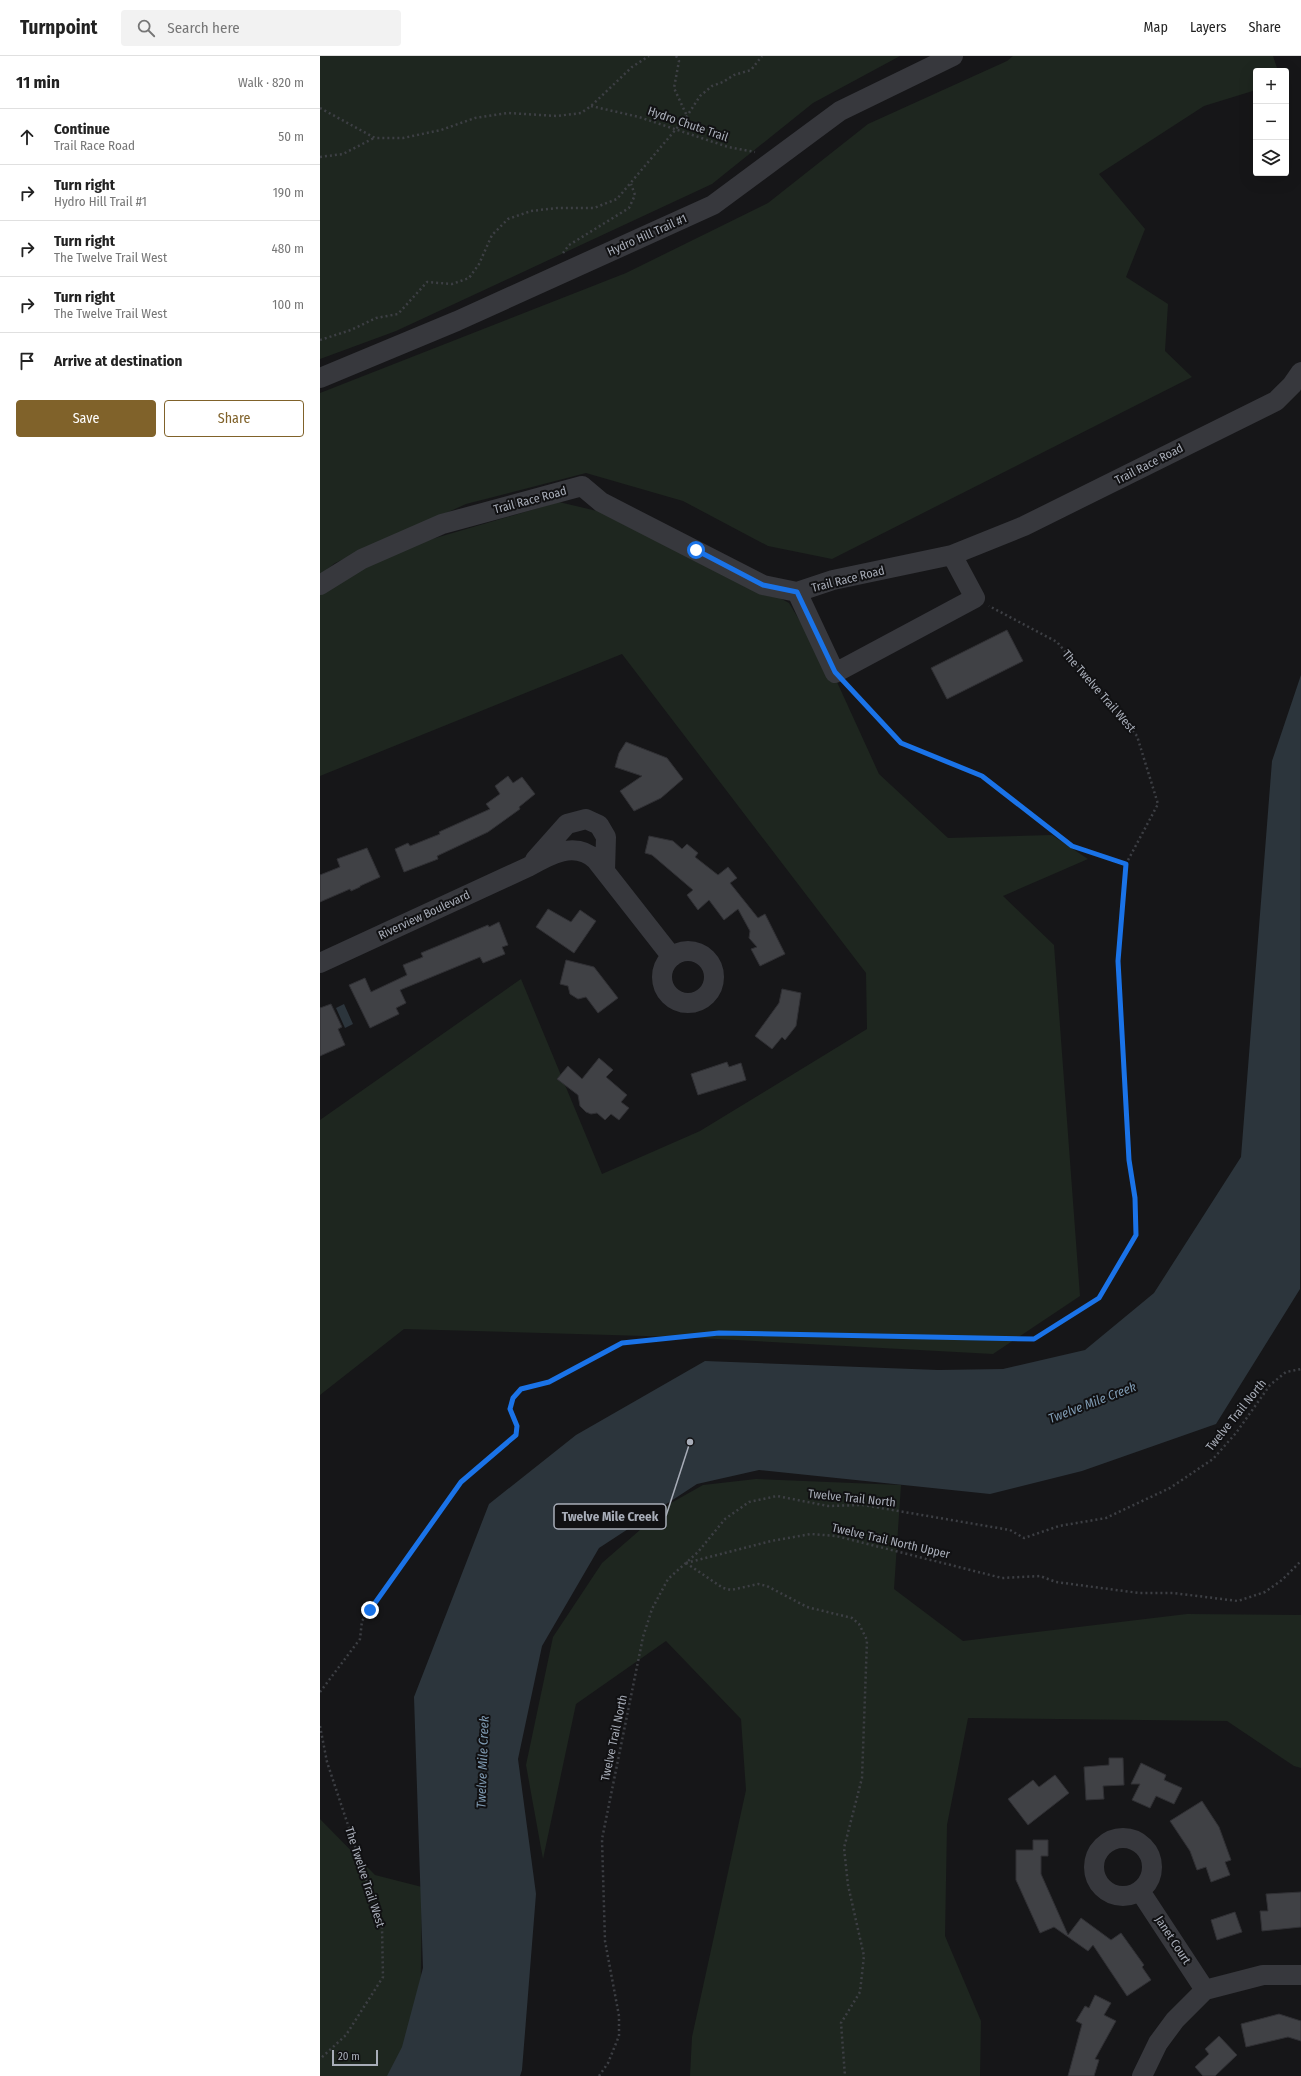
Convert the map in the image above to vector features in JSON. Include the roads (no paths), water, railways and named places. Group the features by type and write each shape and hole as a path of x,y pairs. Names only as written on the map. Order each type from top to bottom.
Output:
{"street":[{"name":"Hydro Hill Trail #1","path":"320,378 457,321 713,205 840,111 953,56"},
{"name":"Trail Race Road","path":"320,585 362,559 442,524 582,486 601,502 763,585 797,592 833,580 952,555 1024,526 1276,401 1292,385 1301,372"},
{"path":"797,592 835,672 974,598 952,555"},
{"name":"Riverview Boulevard","path":"528,867 567,824 586,819 598,825 606,837 605,871"},
{"name":"Riverview Boulevard","path":"320,963 528,867 555,853 574,850 593,857 672,958"},
{"name":"Janet Court","path":"1140,1891 1206,1990"},
{"path":"1142,2076 1158,2042 1175,2020 1206,1990 1264,1975 1301,1975"}],"water":[{"path":"1301,675 1300,1289 1216,1424 1082,1471 990,1494 759,1470 697,1484 599,1548 542,1646 518,1759 536,1894 522,2070 520,2076 387,2076 402,2047 423,1968 414,1697 489,1504 576,1435 705,1361 938,1370 1003,1369 1085,1350 1154,1293 1241,1157 1272,761"},
{"path":"344,1004 353,1024 345,1028 336,1008"}],"place":[{"name":"Twelve Mile Creek","path":"690,1442"}]}
